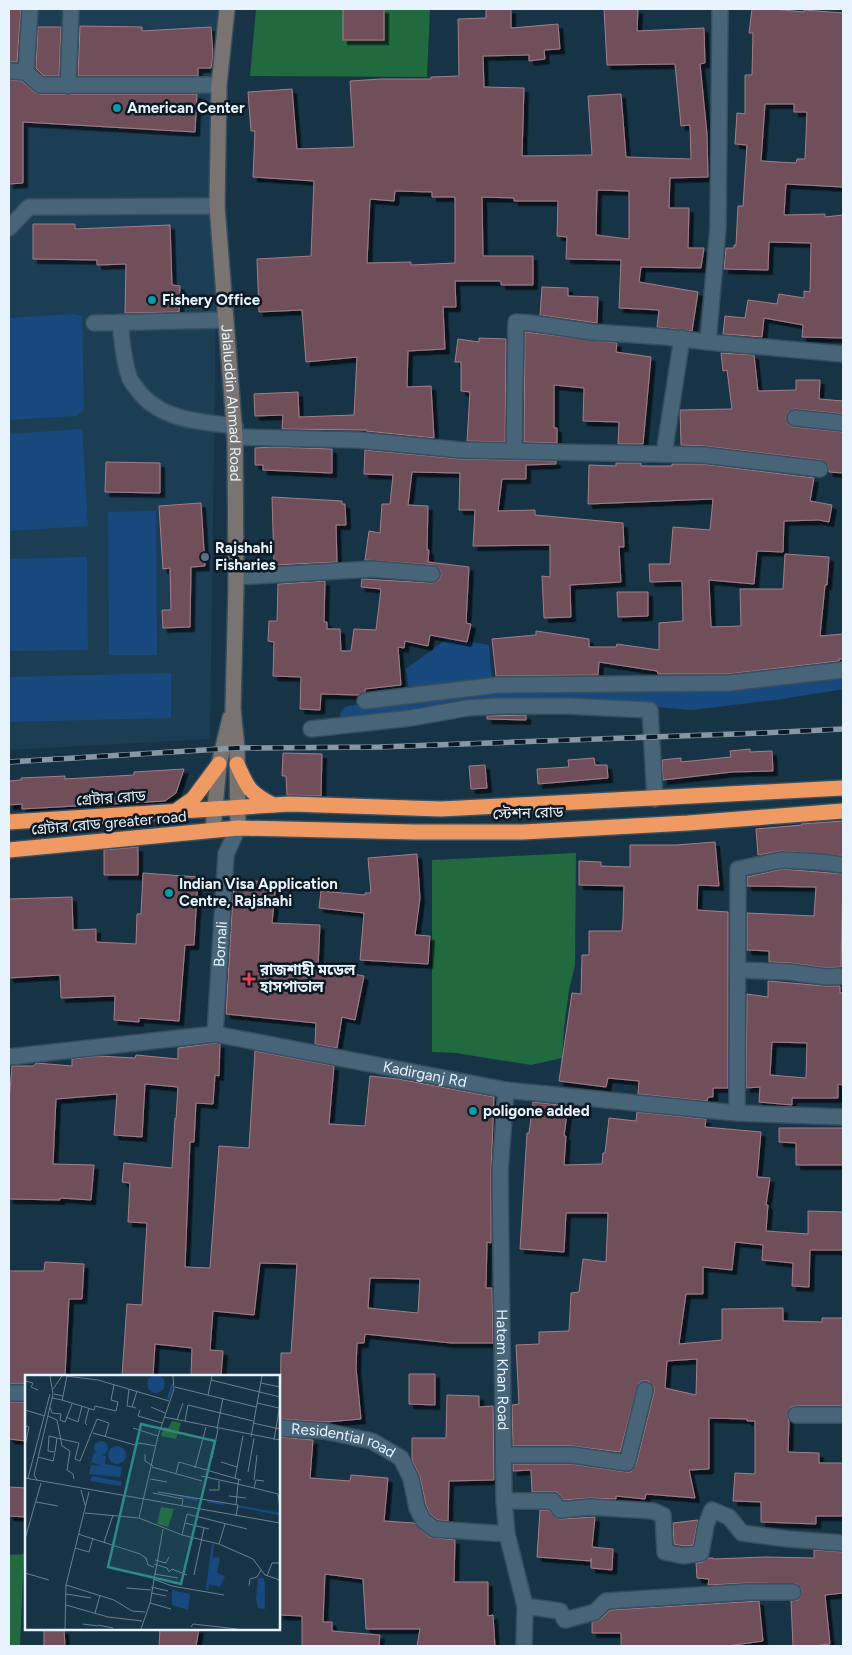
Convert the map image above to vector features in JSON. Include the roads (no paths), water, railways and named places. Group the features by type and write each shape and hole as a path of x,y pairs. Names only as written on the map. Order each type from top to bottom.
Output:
{"highway":[{"path":"176,812 192,799 220,764"},
{"path":"237,764 247,788 259,798 273,805"},
{"name":"স্টেশন রোড","path":"215,809 290,804 441,809 843,788"},
{"name":"গ্রেটার রোড","path":"9,822 215,809"},
{"name":"স্টেশন রোড","path":"213,830 238,828 414,832 523,832 688,823 843,811"},
{"name":"গ্রেটার রোড greater road","path":"9,850 213,830"}],"street":[{"path":"26,72 30,9"},
{"path":"66,9 71,9 68,86"},
{"name":"Jalaluddin Ahmad Road","path":"227,9 219,85 217,206 235,431 236,577 233,709 237,741 238,828"},
{"path":"708,342 718,227 720,9"},
{"path":"9,71 26,72 40,86 219,85"},
{"path":"9,228 29,207 217,206"},
{"path":"94,323 226,320"},
{"path":"120,322 124,357 129,378 143,397 160,410 177,418 235,431 461,450 703,455 820,469"},
{"path":"514,451 516,322 592,332 682,338 843,354"},
{"path":"664,454 682,338"},
{"path":"795,418 843,423"},
{"path":"236,577 372,569 432,574"},
{"path":"365,701 498,685 729,683 843,670"},
{"path":"567,706 568,684"},
{"path":"498,685 498,706"},
{"path":"312,729 411,718 467,708 498,706 567,706 650,710 655,799"},
{"name":"Jalaluddin Ahmad Road","path":"215,809 220,764 233,709"},
{"path":"215,809 213,830 226,854"},
{"name":"Bornali","path":"215,1034 226,854 238,828"},
{"path":"737,1112 738,870 781,860 843,865"},
{"path":"738,970 843,976"},
{"name":"Kadirganj Rd","path":"9,1057 215,1034 506,1090 737,1112 843,1117"},
{"name":"Hatem Khan Road","path":"506,1090 500,1171 504,1501 508,1534 525,1606 524,1646"},
{"path":"504,1455 572,1455 627,1462 645,1390"},
{"path":"9,1392 25,1393"},
{"path":"796,1415 843,1415"},
{"name":"Residential road","path":"280,1428 324,1430 372,1441 402,1458 411,1479 423,1520 434,1529 508,1534"},
{"path":"504,1501 553,1501 560,1510 590,1507 653,1511 663,1515 665,1552 684,1556 701,1553 706,1525 712,1510 729,1517 742,1533 843,1543"},
{"path":"525,1606 560,1611 565,1620 595,1612 606,1601 748,1592 793,1592"}],"water":[{"path":"73,314 82,316 84,410 76,416 9,420 9,318"},
{"path":"82,429 88,526 9,531 9,434"},
{"path":"156,511 157,655 109,655 108,512"},
{"path":"87,557 88,650 9,651 9,559"},
{"path":"448,638 489,645 492,680 409,691 406,669"},
{"path":"171,673 171,718 9,722 9,677"}],"waterway":[{"path":"350,716 524,692 603,692 691,700 843,679"}],"railway":[{"path":"9,762 237,748 380,747 843,729"}],"place":[{"name":"American Center","path":"117,108"},
{"name":"Fishery Office","path":"152,300"},
{"name":"Rajshahi Fisharies","path":"205,557"},
{"name":"Indian Visa Application Centre, Rajshahi","path":"169,893"},
{"name":"রাজশাহী মডেল হাসপাতাল","path":"249,979"},
{"name":"poligone added","path":"473,1111"}]}
